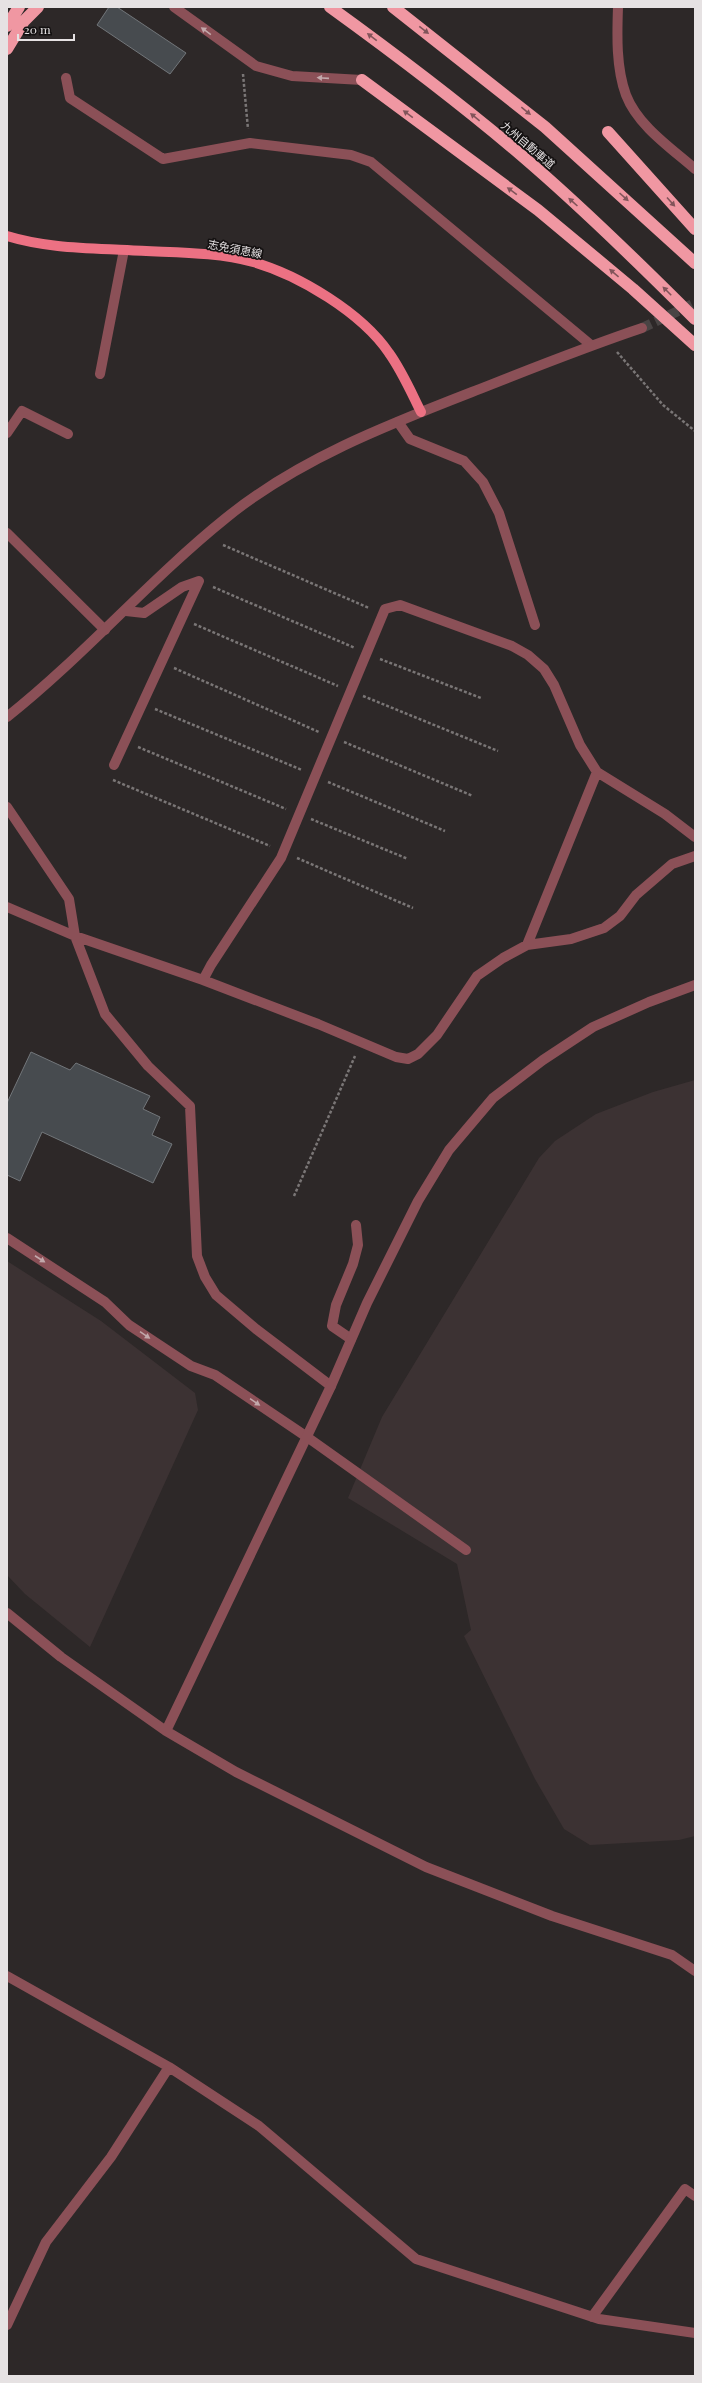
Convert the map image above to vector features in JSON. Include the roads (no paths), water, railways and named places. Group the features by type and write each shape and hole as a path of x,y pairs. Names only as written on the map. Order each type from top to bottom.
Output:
{"highway":[{"path":"7,26 19,7"},
{"path":"7,49 24,21 38,7"},
{"name":"九州自動車道","path":"330,7 456,102 522,156 586,213 695,319"},
{"path":"393,7 545,127 695,263"},
{"path":"362,80 538,210 633,289 695,345"},
{"path":"608,132 695,229"}],"main road":[{"name":"志免須恵線","path":"7,236 23,241 63,247 210,255 252,262 283,273 338,305 365,326 389,352 421,412"}],"street":[{"path":"174,7 256,66 292,76 362,80"},
{"path":"618,7 618,44 626,96 645,124 695,169"},
{"path":"66,78 70,98 163,159 250,144 351,155 371,162 591,345"},
{"path":"100,374 124,250"},
{"path":"7,716 105,630 170,567 227,517 285,475 421,412 591,345 642,328"},
{"path":"7,432 22,411 68,434"},
{"path":"398,422 410,439 464,461 482,482 499,513 535,625"},
{"path":"7,532 105,630"},
{"path":"114,765 180,618 199,581 182,587 144,613 126,611"},
{"path":"203,980 211,965 284,852 385,609 400,605 512,646 528,655 544,669 554,685 580,745 597,772 666,814 695,837"},
{"path":"527,945 597,772"},
{"path":"7,807 69,899 75,936 105,1014 148,1066 190,1106 197,1256 205,1277 216,1295 256,1329 331,1386"},
{"path":"7,907 75,936 203,980 360,1042 408,1059 418,1054 437,1035 462,1003 477,976 527,945 571,938 604,928 620,916 636,894 672,864 695,856"},
{"path":"166,1731 331,1386 351,1339 418,1201 449,1150 493,1098 543,1060 593,1027 649,1002 695,985"},
{"path":"351,1339 332,1326 336,1305 353,1264 358,1245 356,1225"},
{"path":"7,1238 105,1302 129,1324 191,1366 215,1375 466,1550"},
{"path":"7,1613 60,1657 166,1731 236,1772 426,1868 552,1916 672,1955 695,1971"},
{"path":"7,1976 169,2067 258,2126 416,2259 592,2317 695,2333"},
{"path":"7,2325 46,2242 111,2157 169,2067"},
{"path":"592,2317 685,2189 695,2196"}],"tunnel":[{"path":"642,328 695,303"}]}
